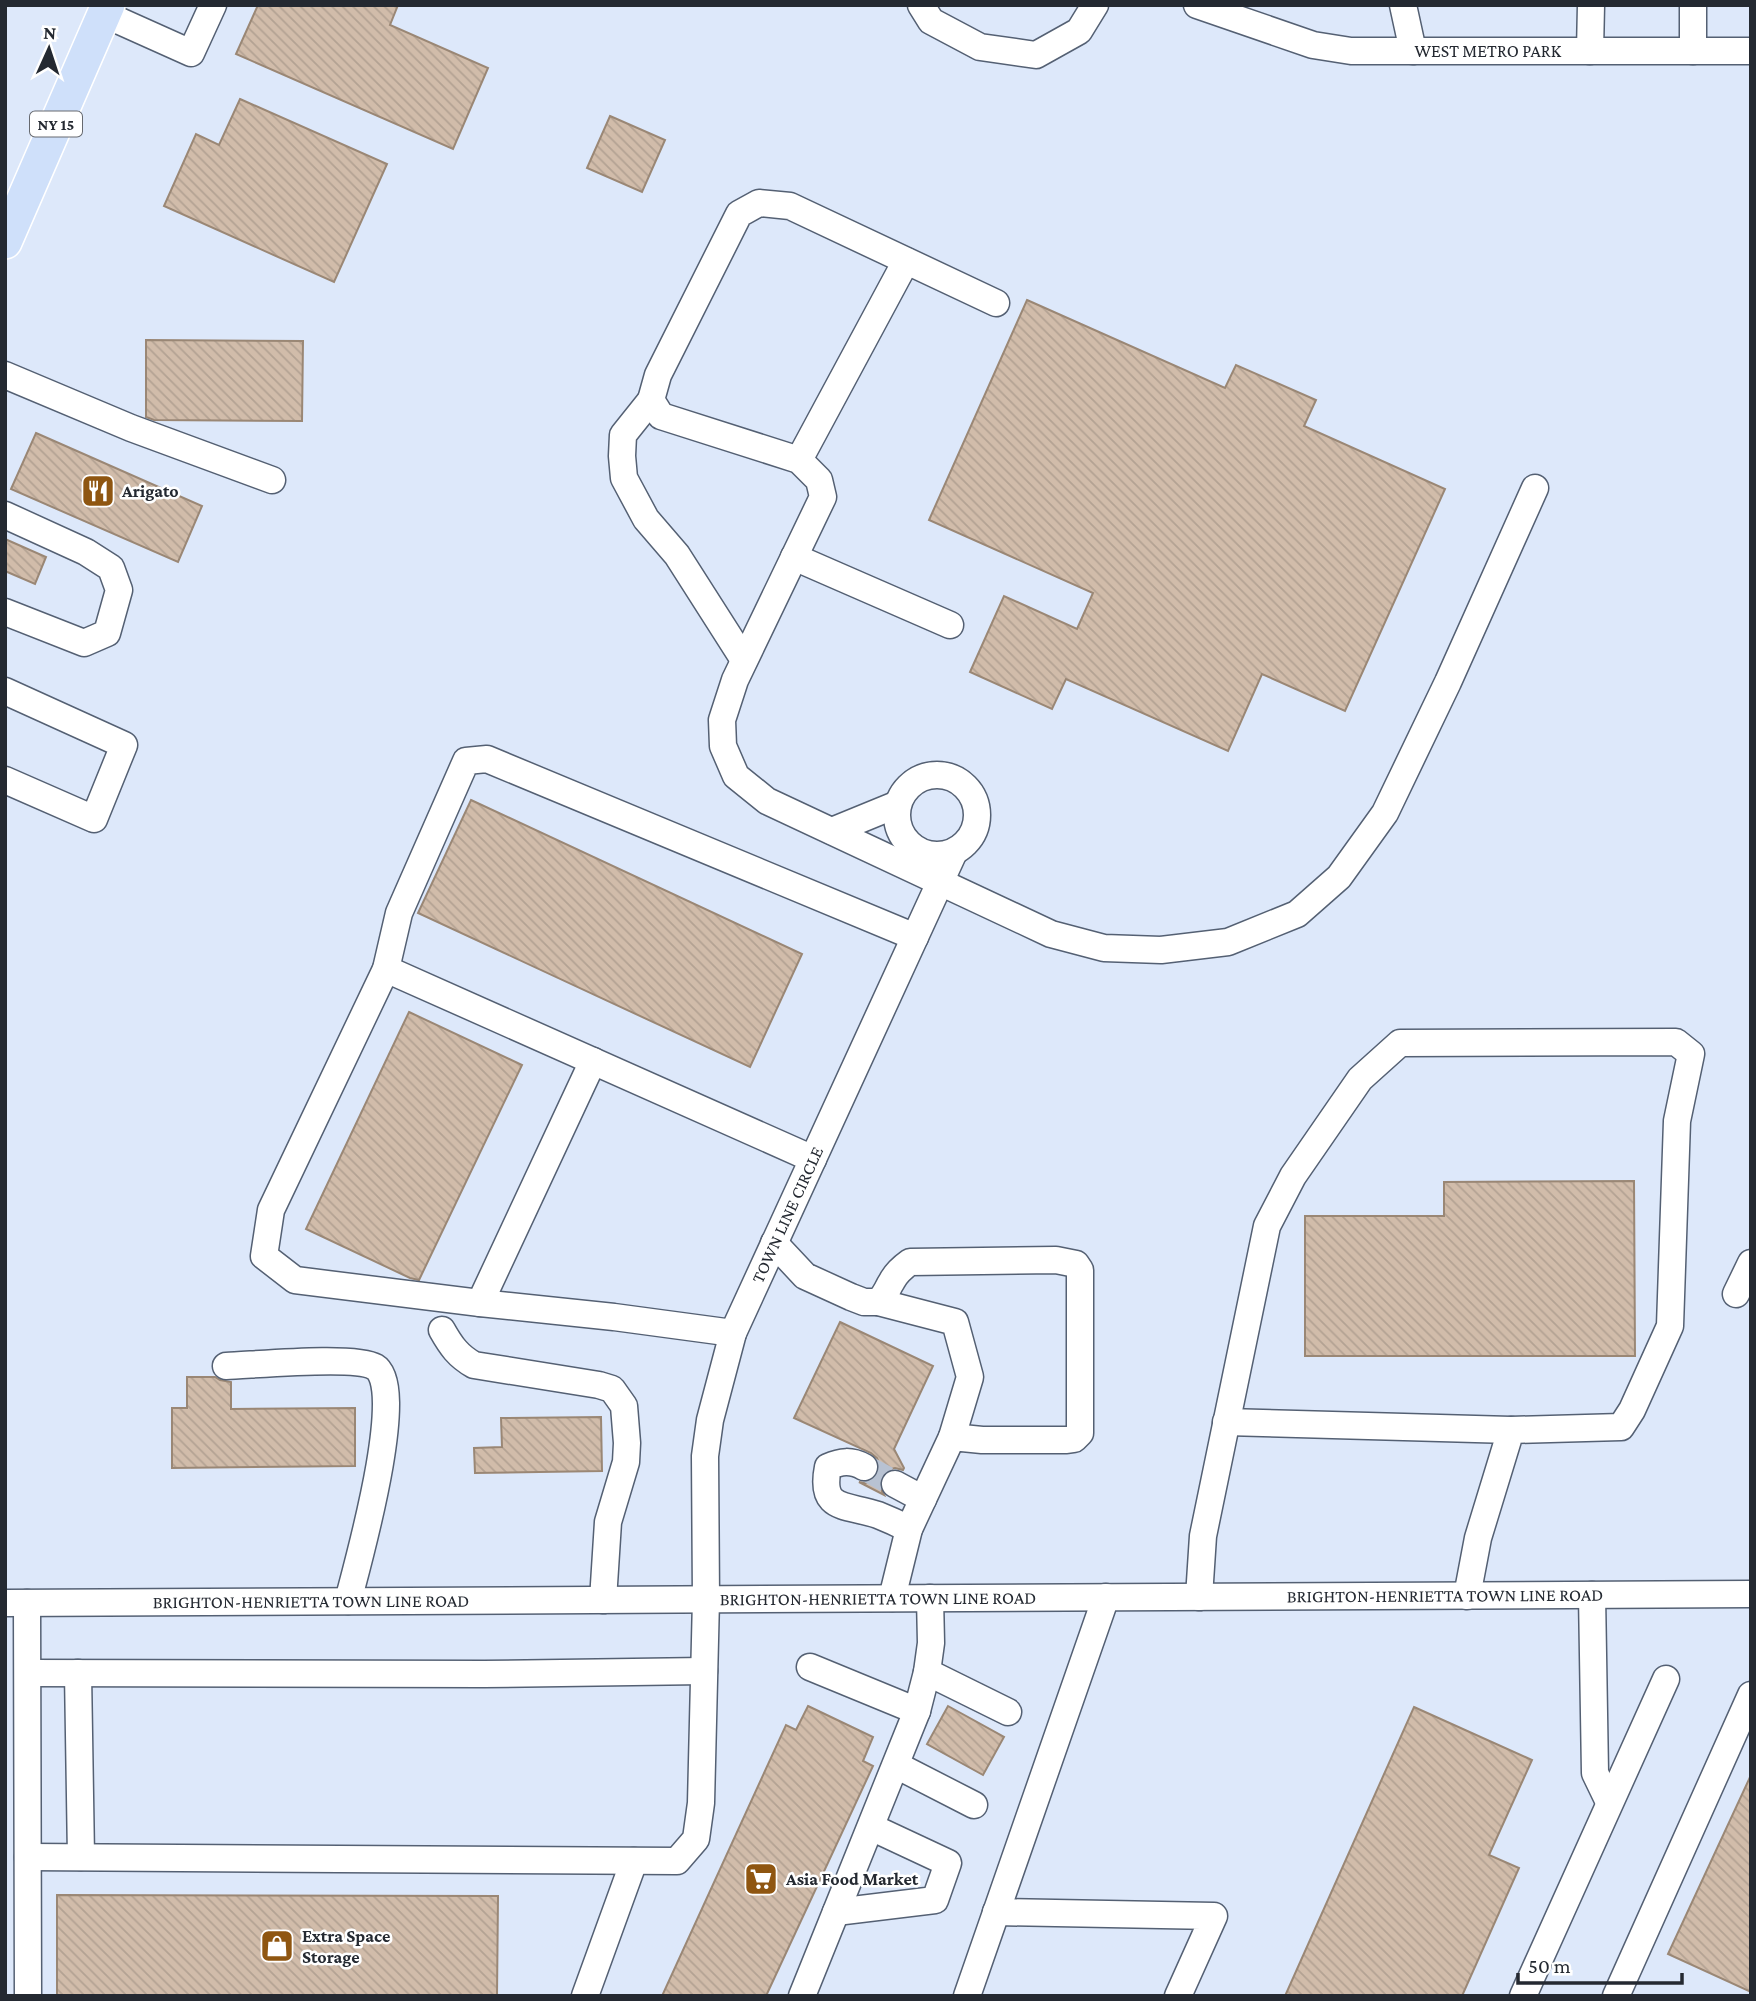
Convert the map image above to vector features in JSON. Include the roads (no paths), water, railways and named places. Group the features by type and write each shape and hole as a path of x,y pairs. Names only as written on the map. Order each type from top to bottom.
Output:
{"main road":[{"name":"NY 15","path":"5,242 106,10"}],"street":[{"path":"106,10 191,53 212,5"},
{"path":"922,5 931,21 980,47 1036,55 1079,31 1095,5"},
{"name":"WEST METRO PARK","path":"1197,5 1313,46 1351,51 1751,51"},
{"path":"1402,5 1413,51"},
{"path":"1590,51 1591,5"},
{"path":"1693,5 1693,51"},
{"path":"744,660 677,555 646,519 624,478 622,456 623,435 651,400 658,375 739,214 759,203 790,206 996,303"},
{"path":"799,460 906,261"},
{"path":"5,375 142,433 272,480"},
{"path":"651,400 661,416 799,460 818,480 823,497 744,660 722,720 723,746 736,776 767,801 1051,934 1104,948 1161,950 1228,942 1297,914 1339,877 1385,813 1448,682 1535,488"},
{"path":"5,515 86,552 111,568 119,590 107,633 84,643 5,612"},
{"path":"794,557 950,625"},
{"path":"5,691 124,745 94,819 5,779"},
{"path":"733,1333 295,1280 264,1256 271,1209 386,969 399,913 466,761 486,759 915,937"},
{"name":"TOWN LINE CIRCLE","path":"28,1857 677,1861 696,1839 701,1803 706,1599 705,1457 710,1420 733,1333 954,852 974,833 977,820 977,806 972,793 963,783 950,776 923,776 903,792 898,804"},
{"path":"832,831 898,804 899,830 906,841 928,854 954,852"},
{"path":"386,969 813,1158"},
{"path":"1199,1597 1203,1536 1226,1422 1267,1226 1293,1176 1360,1079 1400,1043 1676,1042 1691,1054 1677,1121 1670,1326 1632,1410 1621,1427 1511,1430 1226,1422"},
{"path":"480,1303 593,1060"},
{"path":"774,1243 805,1276 851,1297 955,1322 970,1377 952,1437 909,1529 892,1598"},
{"path":"878,1302 887,1294 892,1281 909,1262 1056,1260 1076,1264 1080,1269 1080,1433 1074,1439 1067,1440 982,1440 952,1437"},
{"path":"1736,1294 1751,1263"},
{"path":"757,1280 805,1276"},
{"path":"442,1330 453,1349 474,1365 599,1385 612,1390 624,1406 626,1462 608,1522 603,1600"},
{"path":"226,1366 343,1361 376,1367 382,1374 385,1385 384,1443 378,1479 348,1601"},
{"path":"1467,1596 1478,1538 1511,1430"},
{"path":"864,1467 857,1463 840,1461 828,1467 825,1482 829,1498 839,1506 877,1515 909,1529"},
{"path":"895,1485 923,1499"},
{"name":"BRIGHTON-HENRIETTA TOWN LINE ROAD","path":"16,1602 1751,1594"},
{"path":"1592,1595 1594,1773 1609,1802"},
{"path":"965,1992 996,1912 1106,1597"},
{"path":"802,1996 917,1711 931,1643 930,1598"},
{"path":"16,1602 28,1857 17,1940 21,1983"},
{"path":"810,1667 917,1711"},
{"path":"19,1698 78,1673 496,1674 704,1671"},
{"path":"927,1672 1008,1712"},
{"path":"78,1673 81,1857"},
{"path":"1523,1996 1666,1679"},
{"path":"1616,1996 1751,1695"},
{"path":"896,1765 974,1805"},
{"path":"836,1912 935,1900 948,1863 870,1827"},
{"path":"585,1996 634,1861"},
{"path":"996,1912 1214,1916 1178,1996"}],"tunnel":[{"path":"864,1467 895,1484"}],"place":[{"name":"Arigato","path":"98,491"},
{"name":"Asia Food Market","path":"761,1879"},
{"name":"Extra Space Storage","path":"277,1946"}]}
